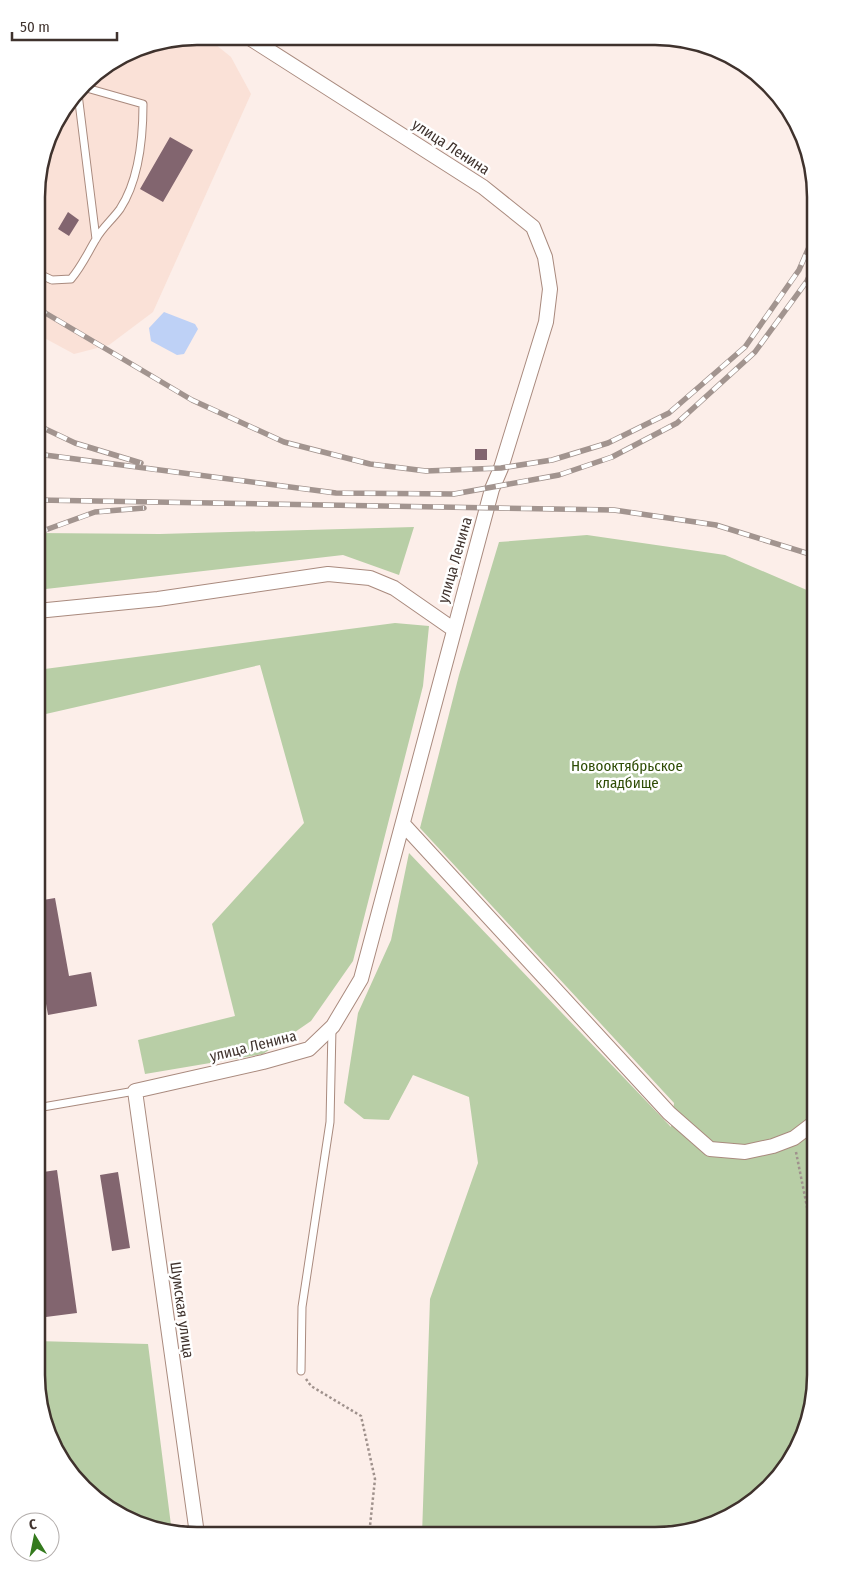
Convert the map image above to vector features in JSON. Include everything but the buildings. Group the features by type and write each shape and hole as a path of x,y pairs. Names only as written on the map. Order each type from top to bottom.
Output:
{"street":[{"name":"улица Ленина","path":"135,1091 263,1062 309,1048 332,1026 361,979 453,628 492,489 501,468 546,322 550,289 545,257 533,227 483,186 261,45"},
{"path":"45,610 158,599 328,574 370,578 394,588 453,628"},
{"path":"403,824 669,1113 710,1149 745,1152 774,1146 794,1138 807,1129"},
{"name":"Шумская улица","path":"135,1091 196,1527"}],"lane":[{"path":"45,276 52,280 71,279 84,265 96,239 121,208 134,174 143,136 143,104 91,89"},
{"path":"79,102 96,239"},
{"path":"301,1371 302,1307 330,1122 332,1026"},
{"path":"45,1106 135,1091"}],"path":[{"path":"794,1138 807,1205"},
{"path":"301,1371 311,1386 361,1416 375,1479 370,1527"}],"shaded area":[{"path":"187,45 216,45 231,57 251,94 153,312 109,345 74,354 45,338 46,178 53,148 65,121 83,97 97,83 130,61 148,53 168,48"}],"green space":[{"path":"414,527 399,575 343,555 45,589 45,533 160,534"},
{"name":"Новооктябрьское кладбище","path":"587,535 725,555 807,590 806,1394 802,1414 787,1451 776,1467 755,1489 722,1511 704,1519 674,1526 422,1527 430,1299 478,1163 469,1097 413,1075 389,1120 364,1119 344,1103 358,1013 391,940 409,853 671,1127 674,1103 420,828 459,675 499,542"},
{"path":"395,623 429,626 423,686 353,961 311,1021 263,1054 145,1074 138,1040 235,1016 212,924 304,823 260,665 45,714 45,669"},
{"path":"45,1341 148,1344 171,1525 158,1522 121,1507 97,1489 83,1475 61,1442 53,1424 45,1385"}],"water":[{"path":"164,312 195,324 198,329 184,354 177,355 151,341 149,328"}],"railway":[{"path":"45,313 192,400 284,442 370,464 426,471 501,468 552,460 608,443 669,413 745,347 799,270 807,252"},
{"path":"45,455 336,493 454,494 559,475 612,457 677,423 755,352 807,281"},
{"path":"45,429 75,443 141,463"},
{"path":"45,500 614,510 716,525 807,553"},
{"path":"45,530 95,512 144,508"}]}
